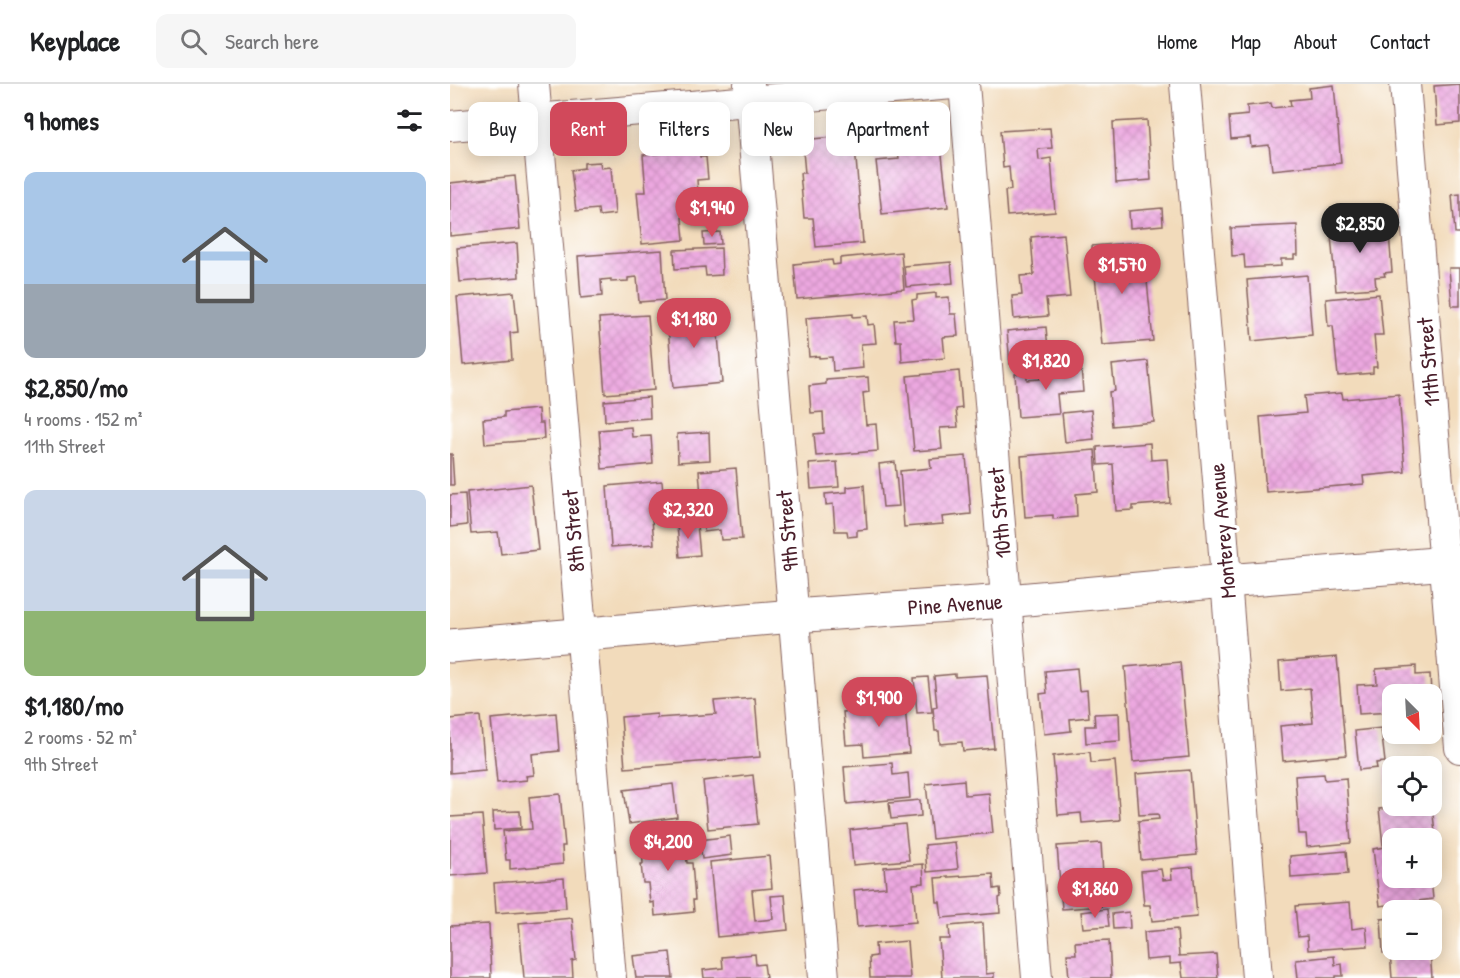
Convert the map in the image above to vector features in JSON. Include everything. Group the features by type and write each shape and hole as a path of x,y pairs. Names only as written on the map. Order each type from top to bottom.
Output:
{"main road":[{"name":"Pine Avenue","path":"450,646 1453,562"}],"street":[{"name":"8th Street","path":"534,84 536,102"},
{"path":"538,118 749,92 953,84"},
{"name":"10th Street","path":"964,84 1037,978"},
{"name":"Monterey Avenue","path":"1185,84 1257,978"},
{"name":"11th Street","path":"1405,84 1453,562 1460,748"},
{"name":"9th Street","path":"749,92 824,978"},
{"path":"450,126 468,124"},
{"name":"8th Street","path":"538,130 611,978"}],"building":[{"path":"1460,84 1460,123 1437,125 1434,86"},
{"path":"1334,85 1341,163 1272,170 1269,145 1251,147 1250,137 1231,139 1229,117 1248,115 1247,106 1271,103 1272,108 1291,106 1290,100 1310,98 1309,88"},
{"path":"1147,120 1151,180 1116,183 1113,122"},
{"path":"1050,128 1052,148 1038,149 1039,160 1051,158 1055,212 1007,216 1005,191 1011,190 1009,167 1003,168 1000,131"},
{"path":"826,138 826,156 856,156 863,243 816,247 813,218 804,218 800,173 805,173 803,156 814,156 814,139"},
{"path":"643,156 706,157 708,179 697,180 698,194 680,196 684,240 642,244 637,192 646,192"},
{"path":"899,156 942,156 948,207 882,214 876,161 899,159"},
{"path":"600,162 601,168 611,167 615,214 599,216 598,209 576,211 571,170 584,168 584,163"},
{"path":"515,176 520,229 450,236 450,183"},
{"path":"1460,194 1460,233 1455,233 1452,195"},
{"path":"1162,208 1163,225 1130,228 1129,211"},
{"path":"1388,220 1392,272 1384,273 1385,276 1375,277 1376,288 1336,291 1330,225"},
{"path":"1297,225 1298,255 1294,255 1294,259 1281,259 1281,266 1245,268 1244,255 1232,256 1231,228"},
{"path":"720,232 721,244 704,245 703,233"},
{"path":"1064,234 1070,297 1046,299 1048,316 1014,319 1012,296 1022,295 1020,276 1034,275 1031,237"},
{"path":"1138,242 1140,271 1146,271 1153,341 1102,345 1092,246"},
{"path":"517,243 519,277 460,282 457,248"},
{"path":"721,248 722,275 706,276 705,267 675,269 674,250"},
{"path":"662,250 665,300 639,302 637,277 628,278 628,281 601,280 602,296 581,298 578,256"},
{"path":"901,252 904,289 797,299 794,264 832,260 833,265 840,264 840,258"},
{"path":"951,262 953,283 906,287 904,266"},
{"path":"1449,268 1460,268 1460,306 1452,306"},
{"path":"1307,275 1312,335 1252,341 1247,280"},
{"path":"514,292 518,332 510,333 512,360 463,365 457,297"},
{"path":"936,293 936,298 949,297 950,314 956,314 958,336 943,337 945,358 902,362 901,341 896,341 894,320 914,319 912,300 917,299 917,295"},
{"path":"1379,294 1383,335 1374,335 1377,367 1373,367 1373,373 1338,376 1333,326 1328,326 1326,299"},
{"path":"716,311 722,383 673,388 667,315"},
{"path":"853,314 853,317 867,316 868,325 874,324 876,343 861,344 863,368 833,371 832,357 809,357 806,318"},
{"path":"648,315 654,390 605,394 599,318"},
{"path":"1046,327 1049,360 1010,364 1007,331"},
{"path":"1148,361 1154,422 1112,426 1109,392 1115,391 1112,365"},
{"path":"1081,367 1083,392 1057,394 1059,414 1018,417 1015,374 1027,373 1027,380 1040,379 1040,373 1054,371 1053,369"},
{"path":"959,371 962,408 956,409 958,427 940,428 942,449 914,451 907,376"},
{"path":"868,377 869,392 863,393 866,425 876,424 878,451 816,456 814,434 824,433 823,412 811,413 809,386 826,384 826,380"},
{"path":"1342,393 1343,399 1399,394 1405,472 1363,476 1364,484 1266,492 1260,417 1306,413 1304,396"},
{"path":"649,397 650,418 605,421 604,401"},
{"path":"538,409 539,423 543,423 544,439 485,444 483,419 504,417 504,412"},
{"path":"1091,410 1094,439 1065,442 1062,413"},
{"path":"631,427 632,437 651,436 653,464 602,469 599,430"},
{"path":"709,432 710,460 678,462 677,434"},
{"path":"1150,443 1151,460 1167,459 1170,503 1133,506 1133,510 1116,511 1113,464 1098,465 1097,447"},
{"path":"1095,450 1098,492 1076,494 1077,517 1053,519 1053,515 1025,517 1021,456"},
{"path":"450,454 452,454 454,485 450,485"},
{"path":"966,456 971,514 942,517 943,524 904,527 900,471 931,468 930,459"},
{"path":"837,462 839,487 811,489 809,464"},
{"path":"895,462 899,506 883,507 879,464"},
{"path":"736,468 742,539 721,540 720,530 704,532 699,471"},
{"path":"662,481 664,505 651,506 654,544 611,547 607,486"},
{"path":"531,485 538,550 501,554 498,532 471,534 467,492"},
{"path":"864,485 867,529 857,530 857,536 848,537 847,531 835,531 833,504 826,505 825,494 847,492 847,487"},
{"path":"465,494 467,525 450,527 450,495"},
{"path":"697,524 700,555 680,557 677,526"},
{"path":"1337,657 1346,755 1283,761 1280,726 1313,723 1310,688 1281,691 1279,662"},
{"path":"1180,662 1189,757 1133,762 1125,667"},
{"path":"1416,666 1416,675 1430,674 1430,684 1382,684 1382,713 1359,714 1357,685 1377,684 1376,669"},
{"path":"1077,668 1079,691 1087,690 1089,717 1070,719 1071,731 1044,734 1040,694 1047,693 1045,671"},
{"path":"955,674 955,677 987,675 994,748 963,751 962,742 940,744 939,731 935,731 933,708 937,707 934,676"},
{"path":"928,677 932,712 917,713 914,678"},
{"path":"904,693 909,753 864,757 863,744 846,745 843,712 881,708 880,695"},
{"path":"755,698 760,757 625,768 621,717 657,714 657,718 716,714 714,701"},
{"path":"556,713 559,751 532,754 534,775 526,776 527,780 497,783 491,719"},
{"path":"1119,713 1120,741 1086,743 1085,726 1095,726 1094,714"},
{"path":"480,716 485,770 450,773 450,719"},
{"path":"1381,728 1384,756 1382,756 1382,762 1376,763 1377,768 1359,770 1355,731"},
{"path":"1090,752 1091,763 1115,761 1120,820 1082,823 1081,813 1058,815 1053,756"},
{"path":"892,763 893,775 908,773 910,798 847,804 844,767"},
{"path":"1190,770 1197,855 1141,860 1138,821 1159,819 1158,814 1139,815 1136,774"},
{"path":"1324,774 1325,780 1346,778 1351,843 1307,847 1306,834 1299,834 1295,776"},
{"path":"753,775 758,824 708,829 703,781"},
{"path":"964,780 965,795 989,793 993,833 932,839 926,784"},
{"path":"673,784 677,817 629,824 624,790"},
{"path":"560,794 565,846 562,846 563,864 510,869 510,860 506,860 503,831 532,829 529,797"},
{"path":"920,800 921,816 891,819 889,803"},
{"path":"1379,809 1382,809 1382,816 1433,816 1435,828 1382,828 1382,836"},
{"path":"520,811 521,828 494,830 493,812"},
{"path":"482,815 487,873 450,876 450,817"},
{"path":"905,824 909,860 853,865 850,830"},
{"path":"684,829 687,863 692,863 694,912 655,916 654,902 650,903 648,883 643,883 641,833"},
{"path":"730,836 732,855 702,859 700,840"},
{"path":"955,842 958,869 927,872 925,845"},
{"path":"1101,843 1105,906 1062,909 1057,846"},
{"path":"1382,848 1382,888 1432,888 1433,899 1382,900 1382,906 1380,906 1373,849"},
{"path":"1346,851 1348,874 1291,878 1290,856"},
{"path":"769,856 772,888 752,890 755,921 773,919 771,896 785,895 788,930 717,937 710,862"},
{"path":"923,864 924,883 913,884 916,922 857,927 854,890 886,887 884,867"},
{"path":"1193,867 1197,917 1152,921 1150,905 1144,905 1141,871 1161,869 1163,880 1172,879 1171,869"},
{"path":"993,874 994,889 1000,888 1000,913 942,918 940,902 937,902 935,878"},
{"path":"564,878 566,908 496,913 494,883"},
{"path":"1350,902 1352,929 1366,927 1368,946 1308,950 1307,936 1298,937 1295,906"},
{"path":"1107,909 1109,926 1083,928 1081,912"},
{"path":"1129,912 1130,928 1113,929 1112,914"},
{"path":"572,918 576,960 572,961 573,978 524,978 519,923"},
{"path":"983,923 986,974 994,973 994,978 942,978 939,939 950,939 949,926"},
{"path":"489,924 491,978 450,978 450,926"},
{"path":"1177,929 1179,956 1216,954 1218,978 1183,978 1181,963 1170,964 1170,958 1146,960 1144,932"},
{"path":"1109,940 1111,978 1069,978 1067,954 1076,954 1075,942"},
{"path":"907,941 910,978 870,978 869,957 876,956 875,944"},
{"path":"670,952 673,978 636,978 633,956"},
{"path":"755,954 756,965 764,964 766,978 704,978 703,970 723,968 722,957"},
{"path":"1334,956 1335,965 1342,964 1343,976 1298,978 1296,960"},
{"path":"1391,960 1431,960 1432,978 1392,978"}]}
